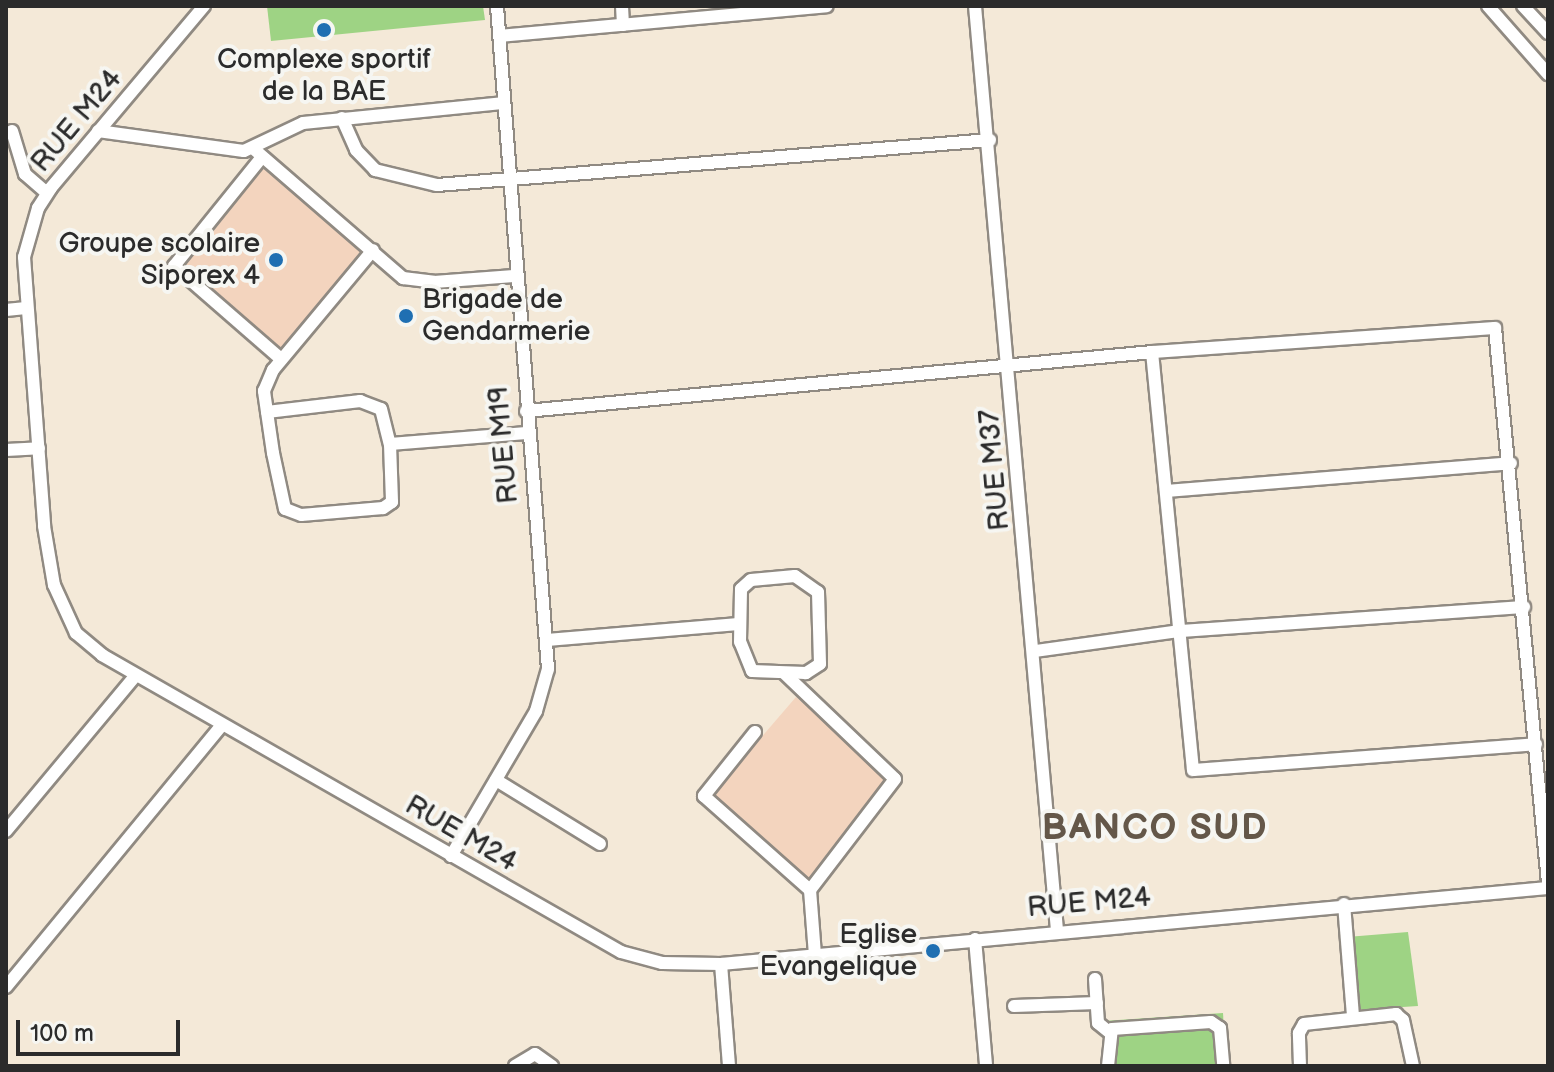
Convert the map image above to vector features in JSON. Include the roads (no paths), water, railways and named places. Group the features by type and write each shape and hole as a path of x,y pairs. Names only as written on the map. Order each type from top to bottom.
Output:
{"street":[{"name":"RUE M24","path":"204,6 47,193 24,257 47,547 61,605 88,645 451,856 634,957 662,963 721,964 1548,885"},
{"name":"RUE M19","path":"451,856 536,711 548,669 506,180 497,6"},
{"path":"622,6 623,25"},
{"path":"499,36 623,25 727,10 827,6"},
{"name":"RUE M37","path":"975,6 1010,365 1057,930"},
{"path":"1488,6 1548,74"},
{"path":"1523,6 1548,33"},
{"path":"281,359 174,266 259,154 303,123 502,103"},
{"path":"342,118 356,150 384,175 437,185 990,140"},
{"path":"12,131 25,174 47,193"},
{"path":"98,131 259,154 411,282 514,276"},
{"path":"267,412 366,402 386,419 393,497 388,506 292,514 281,501 267,412 264,384 281,359 373,250"},
{"path":"6,310 26,308"},
{"path":"526,411 1152,352 1495,328 1511,463 1548,885"},
{"path":"1152,352 1193,770 1536,744"},
{"path":"390,444 527,433"},
{"path":"6,450 39,448"},
{"path":"1166,491 1511,463"},
{"path":"795,576 815,587 820,664 806,673 784,673 752,671 743,655 738,624 741,589 751,580 795,576"},
{"path":"1035,651 1180,631 1524,607"},
{"path":"547,640 738,624"},
{"path":"784,673 895,779 810,890 815,955"},
{"path":"6,831 136,675"},
{"path":"6,987 222,725"},
{"path":"755,732 704,796 810,890"},
{"path":"496,780 600,844"},
{"path":"1344,904 1353,1016"},
{"path":"975,939 986,1066"},
{"path":"721,964 729,1066"},
{"path":"1095,979 1099,1026 1109,1032 1211,1022 1220,1028 1223,1066"},
{"path":"1014,1006 1097,1003"},
{"path":"1300,1066 1299,1033 1304,1024 1353,1016 1396,1014 1403,1020 1413,1066"},
{"path":"1108,1066 1109,1032"},
{"path":"515,1066 535,1054 552,1066"}],"place":[{"name":"Complexe sportif de la BAE","path":"324,30"},
{"name":"Groupe scolaire Siporex 4","path":"276,260"},
{"name":"Brigade de Gendarmerie","path":"406,316"},
{"name":"Eglise Evangelique","path":"933,951"}],"district":[{"name":"BANCO SUD","path":"1155,829"}]}
